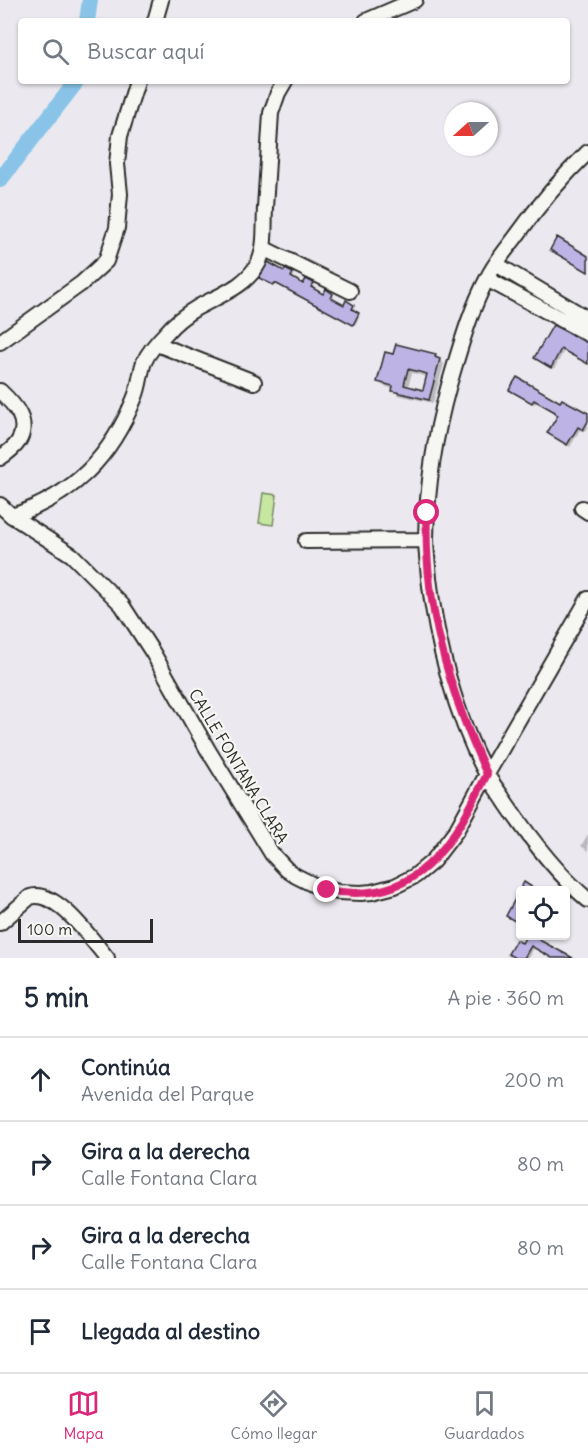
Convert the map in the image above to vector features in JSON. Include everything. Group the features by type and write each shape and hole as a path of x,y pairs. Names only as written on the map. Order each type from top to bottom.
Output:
{"street":[{"path":"156,18 161,0"},
{"path":"373,18 415,0"},
{"path":"0,342 82,283 106,261 117,228 120,194 117,164 120,135 135,84"},
{"path":"12,516 53,498 98,462 128,416 138,390 144,362 157,344 173,325 189,312 232,289 250,276 263,248 271,113 283,84"},
{"path":"588,152 541,203 487,279 460,346 443,406 431,477 426,540 434,612 444,660 464,722 487,774 528,835 588,900"},
{"path":"263,248 350,291"},
{"path":"496,264 588,319"},
{"path":"487,279 588,334"},
{"path":"157,344 254,382"},
{"path":"0,391 16,407 21,417 22,428 18,443 0,458"},
{"name":"CALLE FONTANA CLARA","path":"0,505 12,516 72,555 122,605 272,854 288,870 327,890 361,893 394,886 415,876 433,861 456,831 588,599"},
{"path":"306,541 426,540"},
{"path":"0,923 30,897 42,897 63,908 107,958"}],"green space":[{"path":"263,493 277,495 273,525 259,523"}],"building":[{"path":"557,237 588,256 588,272 550,250"},
{"path":"268,262 293,273 291,277 303,284 306,279 314,283 311,287 323,294 326,289 333,294 331,298 344,305 346,300 354,305 352,309 359,313 353,325 275,283 273,285 259,278"},
{"path":"553,325 588,343 588,364 561,349 551,368 534,358"},
{"path":"396,344 436,354 435,357 440,359 429,400 392,391 393,386 377,382 385,352 393,354","holes":["408,369 427,374 423,390 404,385"]},
{"path":"517,377 560,402 562,399 588,413 588,421 583,430 578,427 567,445 547,433 558,415 534,400 532,403 509,390"},
{"path":"516,897 516,922 506,916"},
{"path":"516,940 522,943 524,940 539,940 573,958 552,958 531,946 524,958 515,958 508,954"}],"waterway":[{"path":"87,18 90,0"},
{"path":"0,180 75,84"}],"route":[{"path":"327,890 349,893 372,892 394,886 425,869 456,831 487,774 458,706 444,660 430,588 426,540 427,513"}]}
